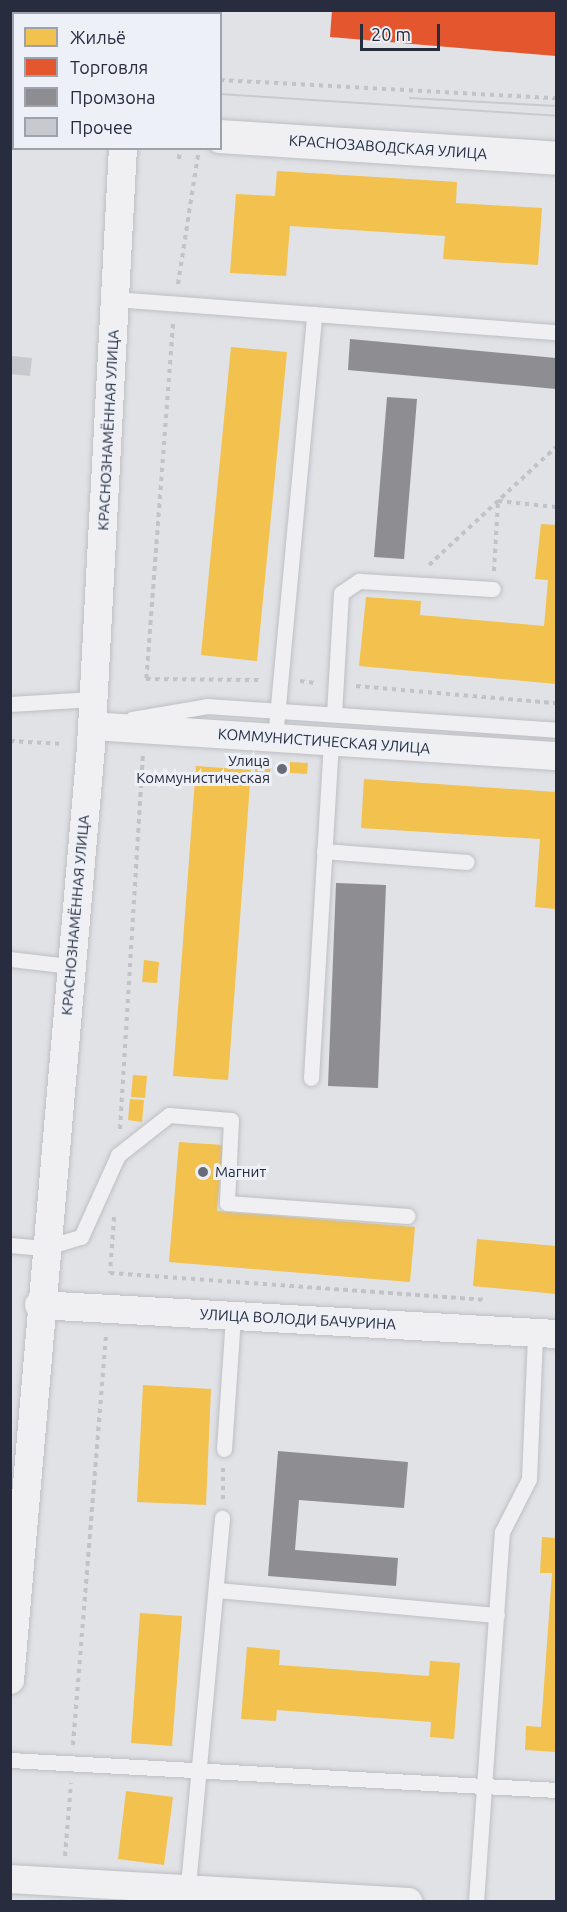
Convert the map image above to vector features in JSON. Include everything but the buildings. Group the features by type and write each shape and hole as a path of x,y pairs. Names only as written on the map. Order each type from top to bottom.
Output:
{"street":[{"name":"КРАСНОЗАВОДСКАЯ УЛИЦА","path":"222,136 556,158"},
{"name":"КРАСНОЗНАМЁННАЯ УЛИЦА","path":"10,1680 39,1305 93,712 123,150"},
{"name":"КОММУНИСТИЧЕСКАЯ УЛИЦА","path":"93,712 332,728 556,756"},
{"name":"УЛИЦА ВОЛОДИ БАЧУРИНА","path":"39,1305 546,1334"},
{"path":"10,1879 188,1895 408,1902"}],"lane":[{"path":"115,299 556,332"},
{"path":"277,724 314,314"},
{"path":"311,1078 341,593 359,581 493,589"},
{"path":"10,704 93,712"},
{"path":"332,728 556,729"},
{"path":"324,851 467,862"},
{"path":"10,959 70,966"},
{"path":"10,1245 44,1248 81,1237 118,1155 168,1114 231,1120 226,1203 408,1216"},
{"path":"224,1449 233,1316"},
{"path":"476,1902 487,1786 502,1532 528,1479 546,1334"},
{"path":"188,1895 222,1518"},
{"path":"216,1590 497,1615"},
{"path":"10,1761 556,1791"}],"path":[{"path":"222,80 556,98"},
{"path":"179,159 180,150"},
{"path":"146,679 175,303 199,150"},
{"path":"409,584 556,447"},
{"path":"498,501 556,507"},
{"path":"493,589 498,501"},
{"path":"10,741 63,744"},
{"path":"118,1155 144,749"},
{"path":"115,1202 110,1274 486,1300"},
{"path":"63,1882 107,1328"},
{"path":"222,1518 224,1449"}],"tram line":[{"path":"222,94 556,116"},
{"path":"410,98 556,106"}],"place":[{"name":"Улица Коммунистическая","path":"282,769"},
{"name":"Магнит","path":"203,1172"}]}
